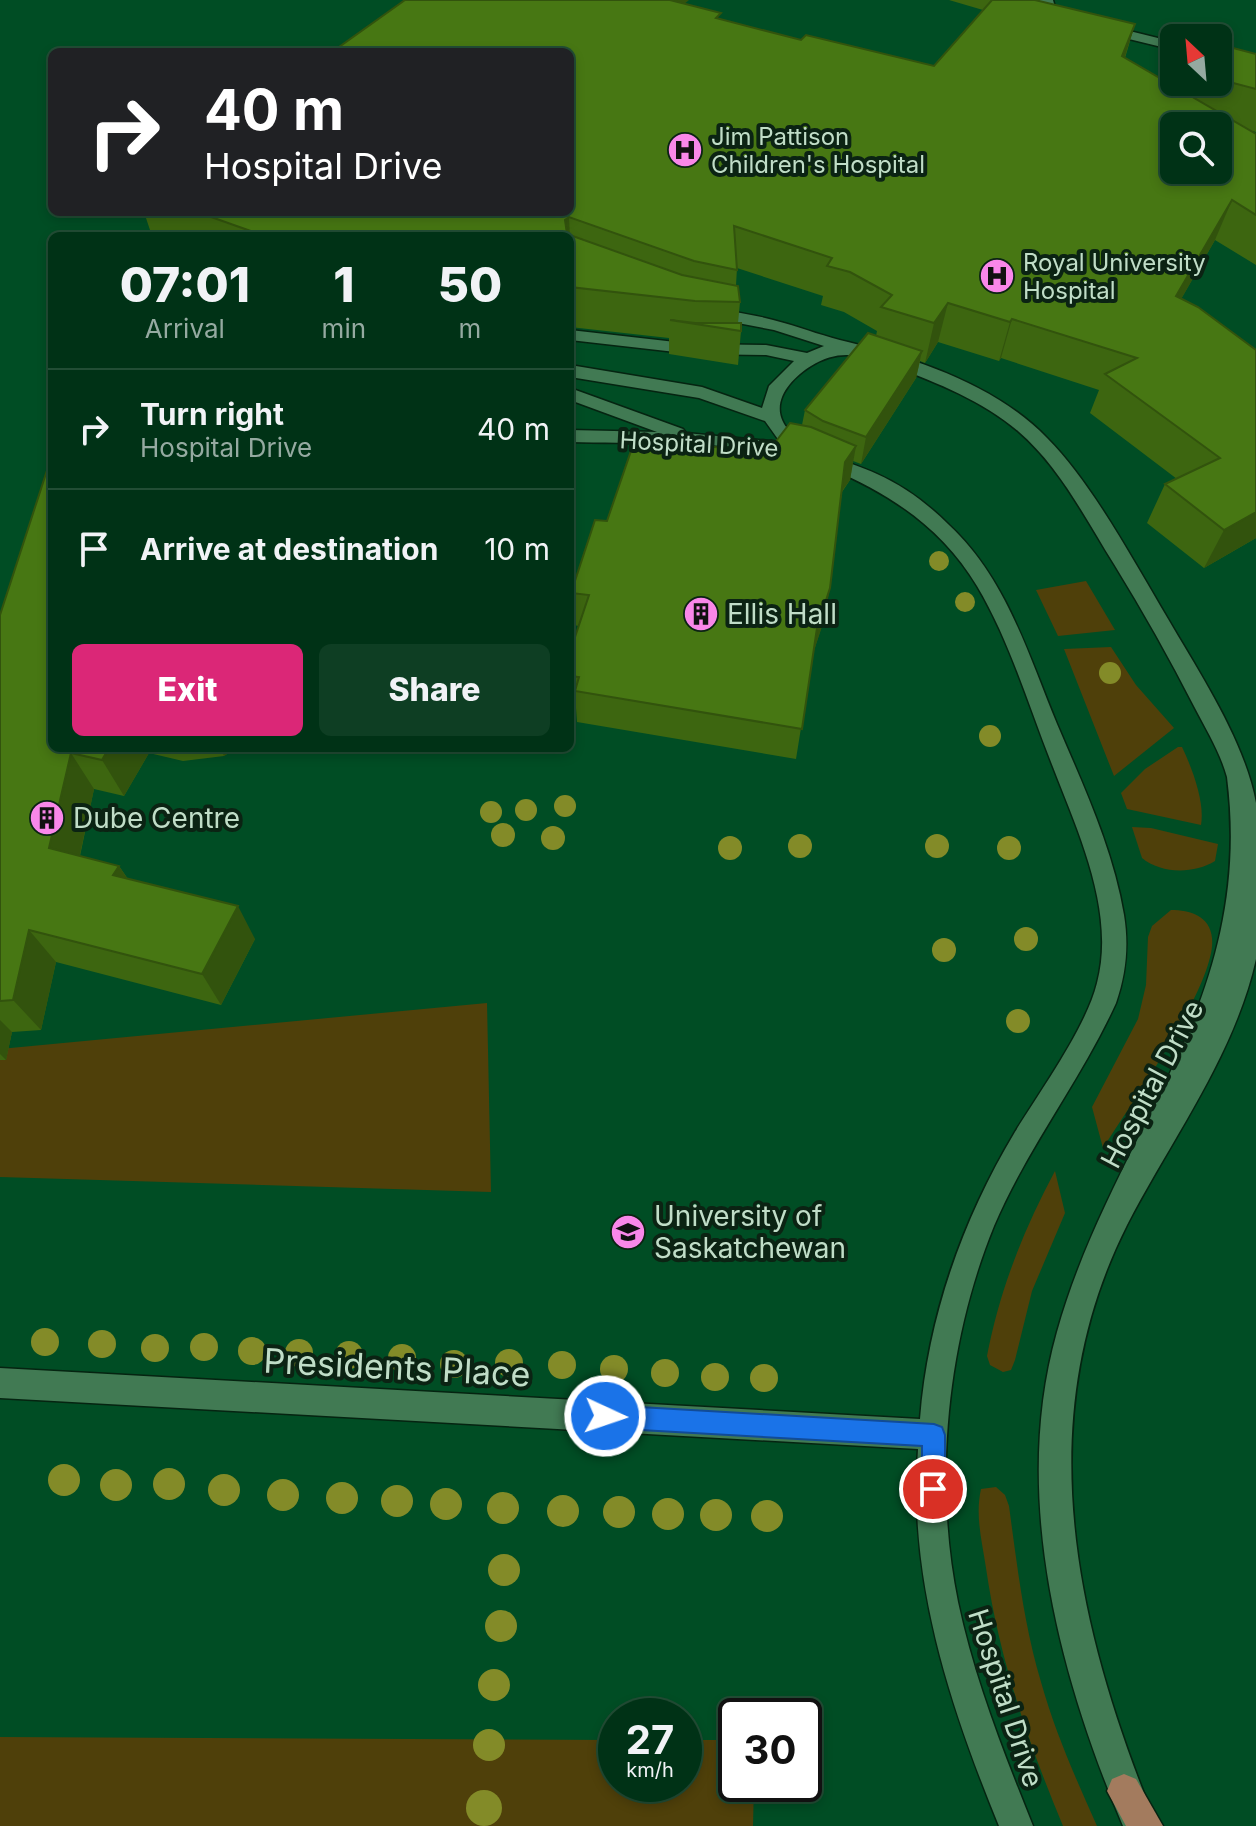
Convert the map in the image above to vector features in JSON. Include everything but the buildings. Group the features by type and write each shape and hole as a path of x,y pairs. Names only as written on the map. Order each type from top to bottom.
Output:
{"main road":[{"path":"1124,1791 1146,1826"}],"street":[{"path":"1046,0 1050,13 1060,18 1160,43"},
{"path":"687,308 777,326 844,347"},
{"path":"574,335 693,349 766,350 809,359"},
{"name":"Hospital Drive","path":"1016,1826 968,1693 942,1603 933,1516 934,1435 945,1351 961,1281 979,1231 1088,1033 1111,980 1114,930 1107,887 1080,806 1016,644 984,574 963,548 905,498 875,479 808,451 780,432 771,417 774,396 782,380 809,359 844,347 951,383 984,399 1040,441 1069,477 1168,634 1235,766 1244,806 1253,905 1236,989 1222,1027 1197,1076 1126,1199 1094,1265 1073,1325 1060,1380 1055,1436 1059,1518 1069,1605 1091,1698 1124,1791 1140,1826"},
{"path":"574,372 702,393 771,417"},
{"path":"574,395 694,439"},
{"path":"574,432 591,439"},
{"name":"Hospital Drive","path":"574,437 694,439 808,451"},
{"name":"Presidents Place","path":"0,1383 934,1435"}],"shaded area":[{"name":"University of Saskatchewan","path":"0,0 1256,0 1256,1826 0,1826"},
{"path":"1086,581 1115,630 1058,636 1036,590"},
{"path":"1111,647 1136,685 1174,728 1114,776 1064,649"},
{"path":"1182,747 1197,785 1201,825 1127,809 1121,793 1145,769"},
{"path":"1132,827 1151,828 1218,844 1215,861 1188,870 1158,867 1142,858"},
{"path":"1171,910 1185,911 1203,919 1212,938 1210,958 1187,1013 1103,1148 1092,1107 1138,1019 1146,985 1148,937 1152,926"},
{"path":"487,1003 491,1192 0,1177 0,1049"},
{"path":"1055,1171 1065,1213 1032,1291 1015,1360 1011,1370 1003,1372 990,1365 987,1356 992,1331 1014,1261"},
{"path":"996,1487 1005,1495 1009,1506 1026,1617 1041,1682 1059,1737 1097,1826 1063,1826 1016,1699 992,1601 980,1528 981,1489"},
{"path":"0,1737 598,1740 598,1802 702,1802 702,1740 718,1740 718,1802 754,1802 753,1826 0,1826"}],"place":[{"name":"Jim Pattison Children's Hospital","path":"685,150"},
{"name":"Royal University Hospital","path":"997,276"},
{"name":"Ellis Hall","path":"701,614"},
{"name":"Dube Centre","path":"47,818"},
{"name":"University of Saskatchewan","path":"628,1232"}],"route":[{"path":"605,1416 934,1435 933,1489"}]}
